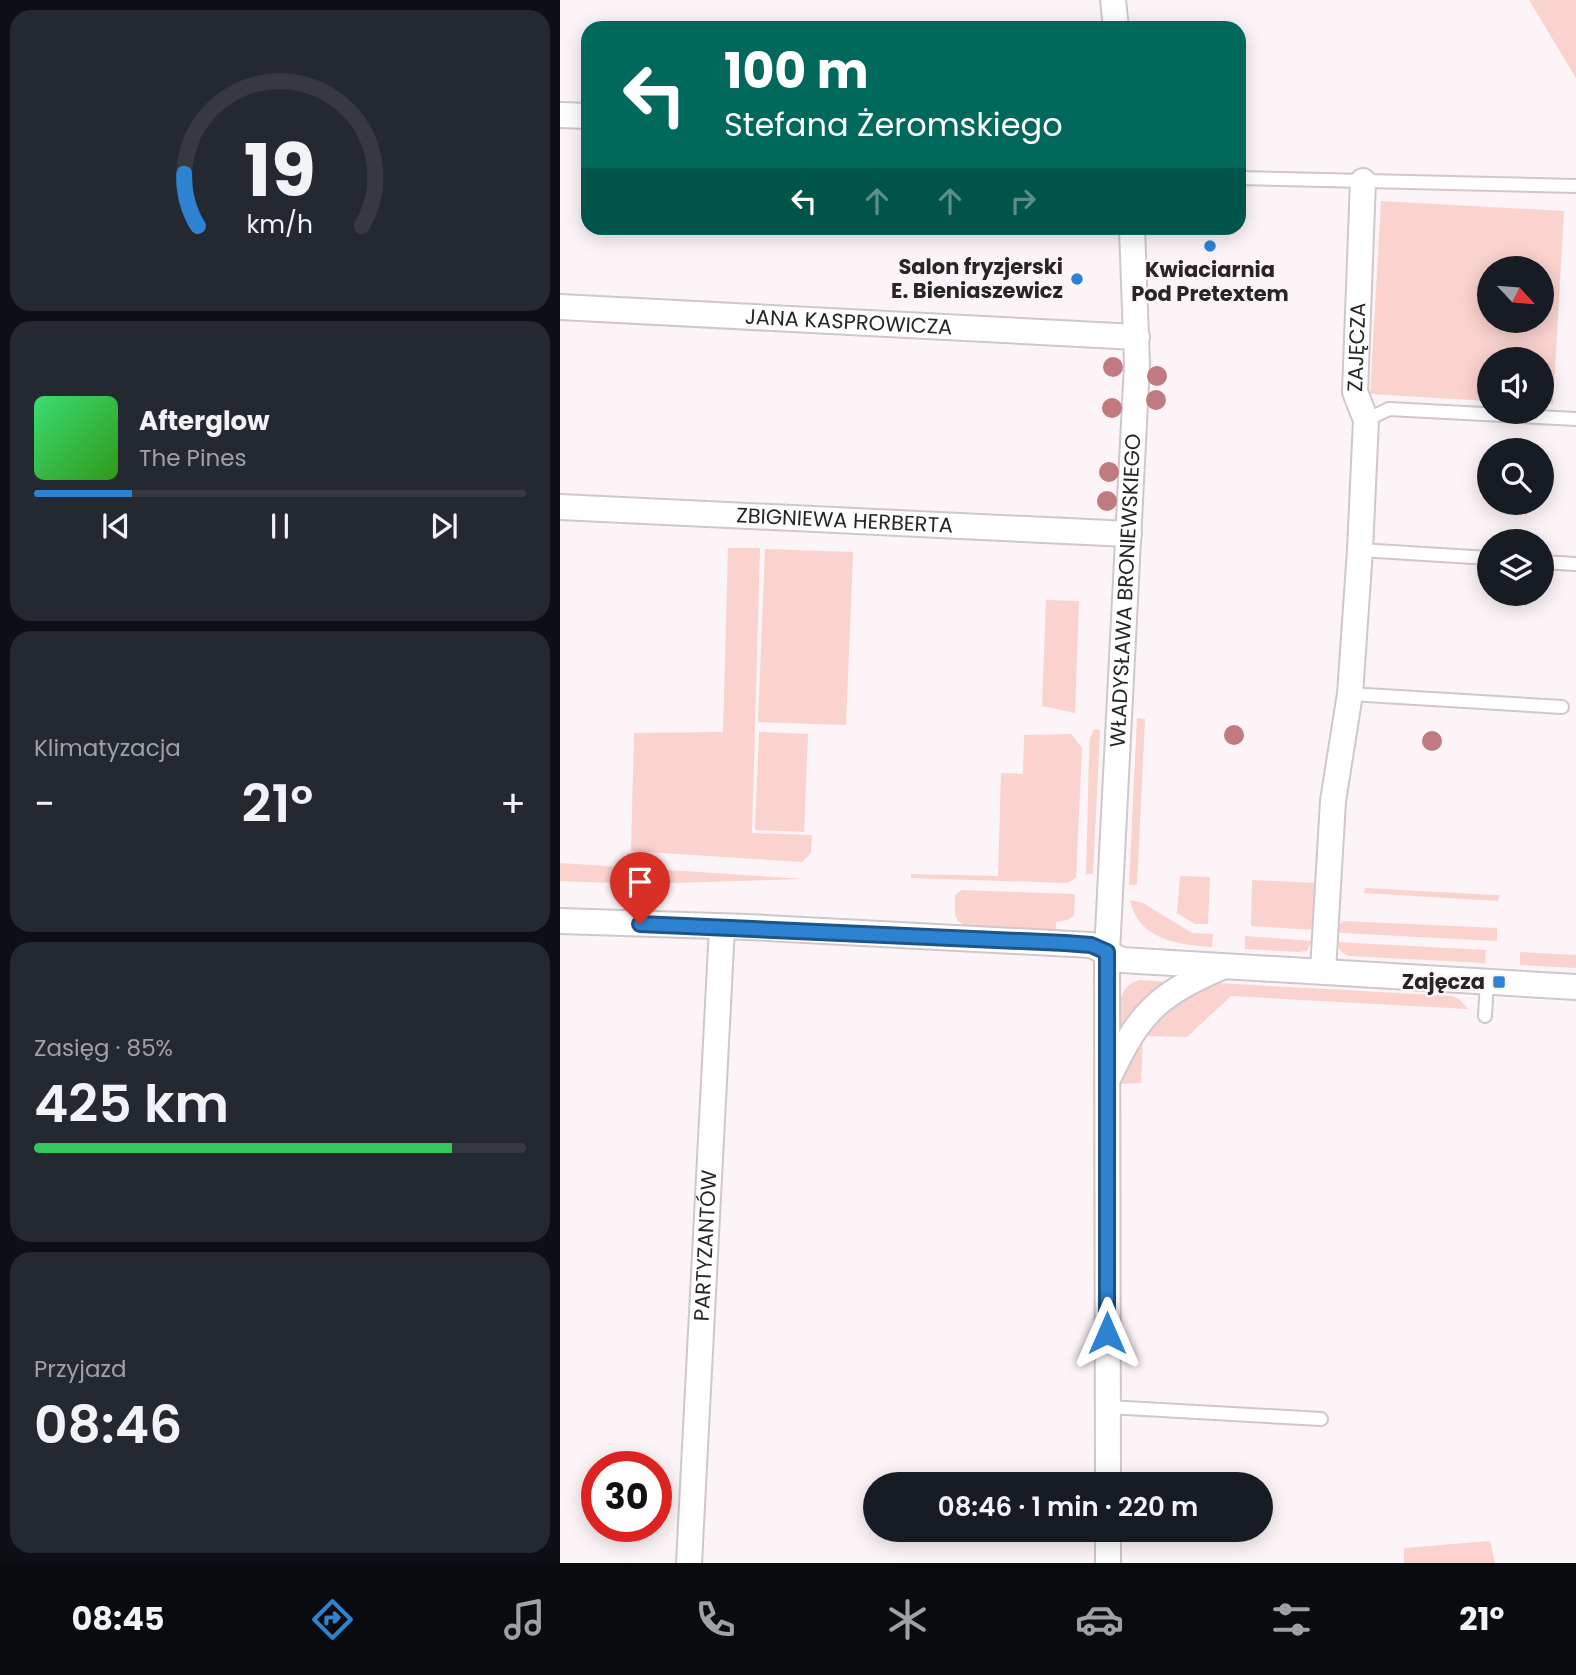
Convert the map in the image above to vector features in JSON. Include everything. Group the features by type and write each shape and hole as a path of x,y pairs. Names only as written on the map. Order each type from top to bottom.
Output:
{"street":[{"path":"1113,0 1115,21"},
{"path":"560,115 581,116"},
{"name":"ZAJĘCZA","path":"1323,971 1333,802 1350,694 1360,550 1366,420 1354,392 1363,181"},
{"name":"WŁADYSŁAWA BRONIEWSKIEGO","path":"1108,1472 1107,952 1137,337 1132,235"},
{"name":"JANA KASPROWICZA","path":"560,307 1137,337"},
{"name":"ZBIGNIEWA HERBERTA","path":"560,507 1129,534"},
{"path":"560,921 1065,943 1091,945 1122,960 1576,987"},
{"name":"PARTYZANTÓW","path":"689,1563 722,927"},
{"path":"1106,1082 1123,1048 1147,1013 1165,996 1224,966"},
{"path":"1108,1542 1108,1563"}],"lane":[{"path":"1246,178 1576,186"},
{"path":"1366,420 1389,409 1576,419"},
{"path":"1360,550 1477,557"},
{"path":"1554,563 1575,564"},
{"path":"1350,694 1562,707"},
{"path":"1485,1016 1487,981"},
{"path":"1108,1407 1321,1419"}],"shaded area":[{"path":"1529,0 1576,0 1576,78"},
{"path":"1381,201 1564,211 1554,386 1554,347 1477,347 1477,400 1370,394"},
{"path":"728,548 760,548 752,833 812,835 811,853 802,862 631,851 634,733 723,732"},
{"path":"765,549 853,552 846,725 758,722"},
{"path":"1046,600 1079,601 1075,713 1042,706"},
{"path":"1137,718 1145,719 1137,885 1129,885"},
{"path":"1094,729 1100,730 1093,874 1086,874 1090,738"},
{"path":"759,732 808,734 804,832 755,830"},
{"path":"1071,734 1082,748 1076,878 1067,883 911,878 911,874 998,876 1001,773 1023,774 1024,735"},
{"path":"560,863 805,879 638,884 560,881"},
{"path":"1180,876 1210,877 1208,924 1195,924 1177,913"},
{"path":"1252,880 1317,883 1314,930 1251,926"},
{"path":"1365,888 1499,895 1498,901 1364,893"},
{"path":"962,890 1075,894 1074,916 1056,922 1056,931 964,925 955,915 955,895"},
{"path":"1130,900 1143,903 1192,933 1213,934 1212,947 1174,942 1151,932 1134,913"},
{"path":"1343,921 1497,928 1497,941 1342,933 1335,930"},
{"path":"1245,936 1312,941 1307,951 1299,952 1245,949"},
{"path":"1336,942 1486,950 1485,963 1349,956 1341,952"},
{"path":"1520,952 1576,955 1576,968 1520,965"},
{"path":"1140,980 1172,982 1119,1039 1121,996 1125,989"},
{"path":"1216,983 1452,996 1468,1009 1231,996 1187,1037 1143,1036 1141,1083 1120,1084 1132,1049 1153,1019 1181,996"},
{"path":"1490,1541 1495,1563 1404,1563 1404,1548"}],"place":[{"name":"Kwiaciarnia Pod Pretextem","path":"1210,246"},
{"name":"Salon fryzjerski E. Bieniaszewicz","path":"1077,279"},
{"name":"Zajęcza","path":"1499,982"}],"route":[{"path":"640,924 1065,943 1091,945 1107,952 1107,1333"}]}
